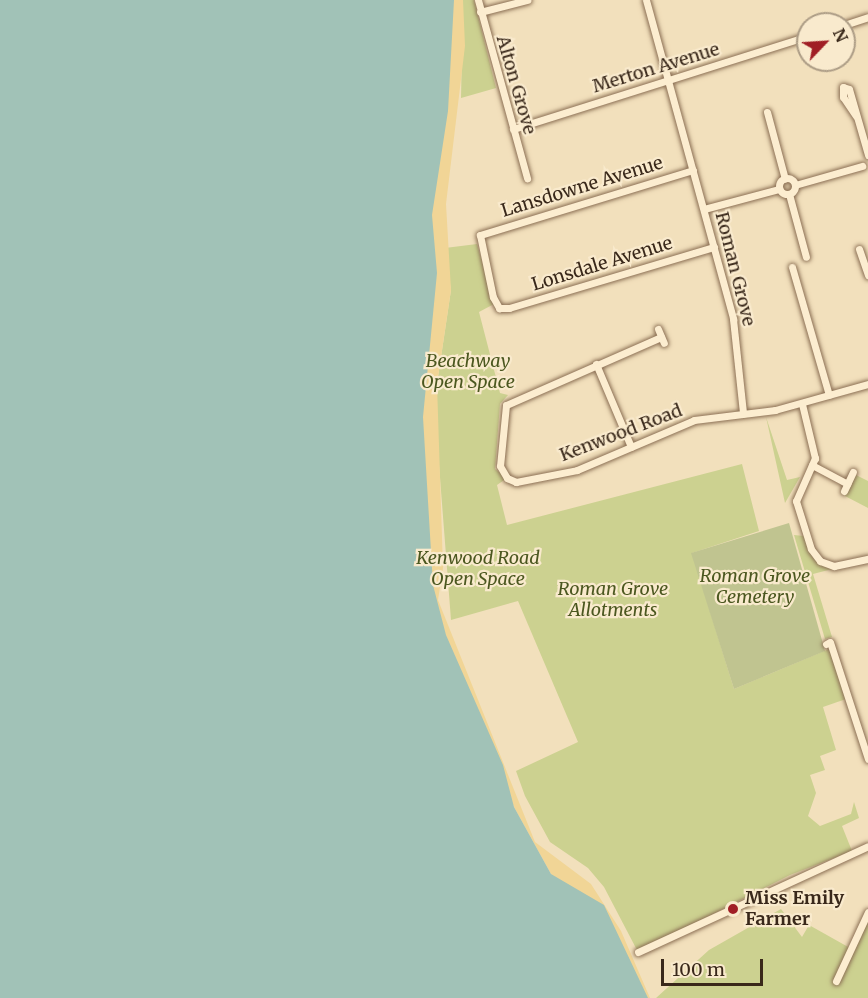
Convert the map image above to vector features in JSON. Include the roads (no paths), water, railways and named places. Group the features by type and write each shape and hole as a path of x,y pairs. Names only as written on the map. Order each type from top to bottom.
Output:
{"street":[{"name":"Alton Grove","path":"478,0 527,178"},
{"path":"480,12 527,0"},
{"name":"Roman Grove","path":"646,0 704,209 737,339 742,413"},
{"name":"Merton Avenue","path":"513,129 796,40"},
{"path":"767,112 785,179 795,185"},
{"path":"789,194 795,185 865,169 868,155 856,116"},
{"name":"Lansdowne Avenue","path":"499,308 480,235 693,170"},
{"path":"779,189 785,179"},
{"path":"704,209 779,189 789,194 806,257"},
{"name":"Lonsdale Avenue","path":"499,308 714,247"},
{"path":"859,249 868,275"},
{"path":"792,267 829,395"},
{"name":"Kenwood Road","path":"661,336 506,405 502,473 516,482 577,470 694,420 802,404 868,384"},
{"path":"596,364 631,447"},
{"path":"802,404 815,455 796,501 811,549 819,561 834,566 868,559"},
{"path":"812,465 846,487 853,472"},
{"path":"826,644 830,642 868,759"},
{"path":"638,952 790,878 868,846"},
{"path":"859,851 868,851"},
{"path":"836,981 868,912"}],"water":[{"path":"0,0 454,0 448,111 432,215 437,273 423,417 433,585 446,635 503,765 514,807 551,874 604,905 648,998 0,998"}],"place":[{"name":"Miss Emily Farmer","path":"733,909"}],"park label":[{"name":"Beachway Open Space","path":"468,372"},
{"name":"Kenwood Road Open Space","path":"478,569"},
{"name":"Roman Grove Cemetery","path":"755,587"},
{"name":"Roman Grove Allotments","path":"613,600"}]}
